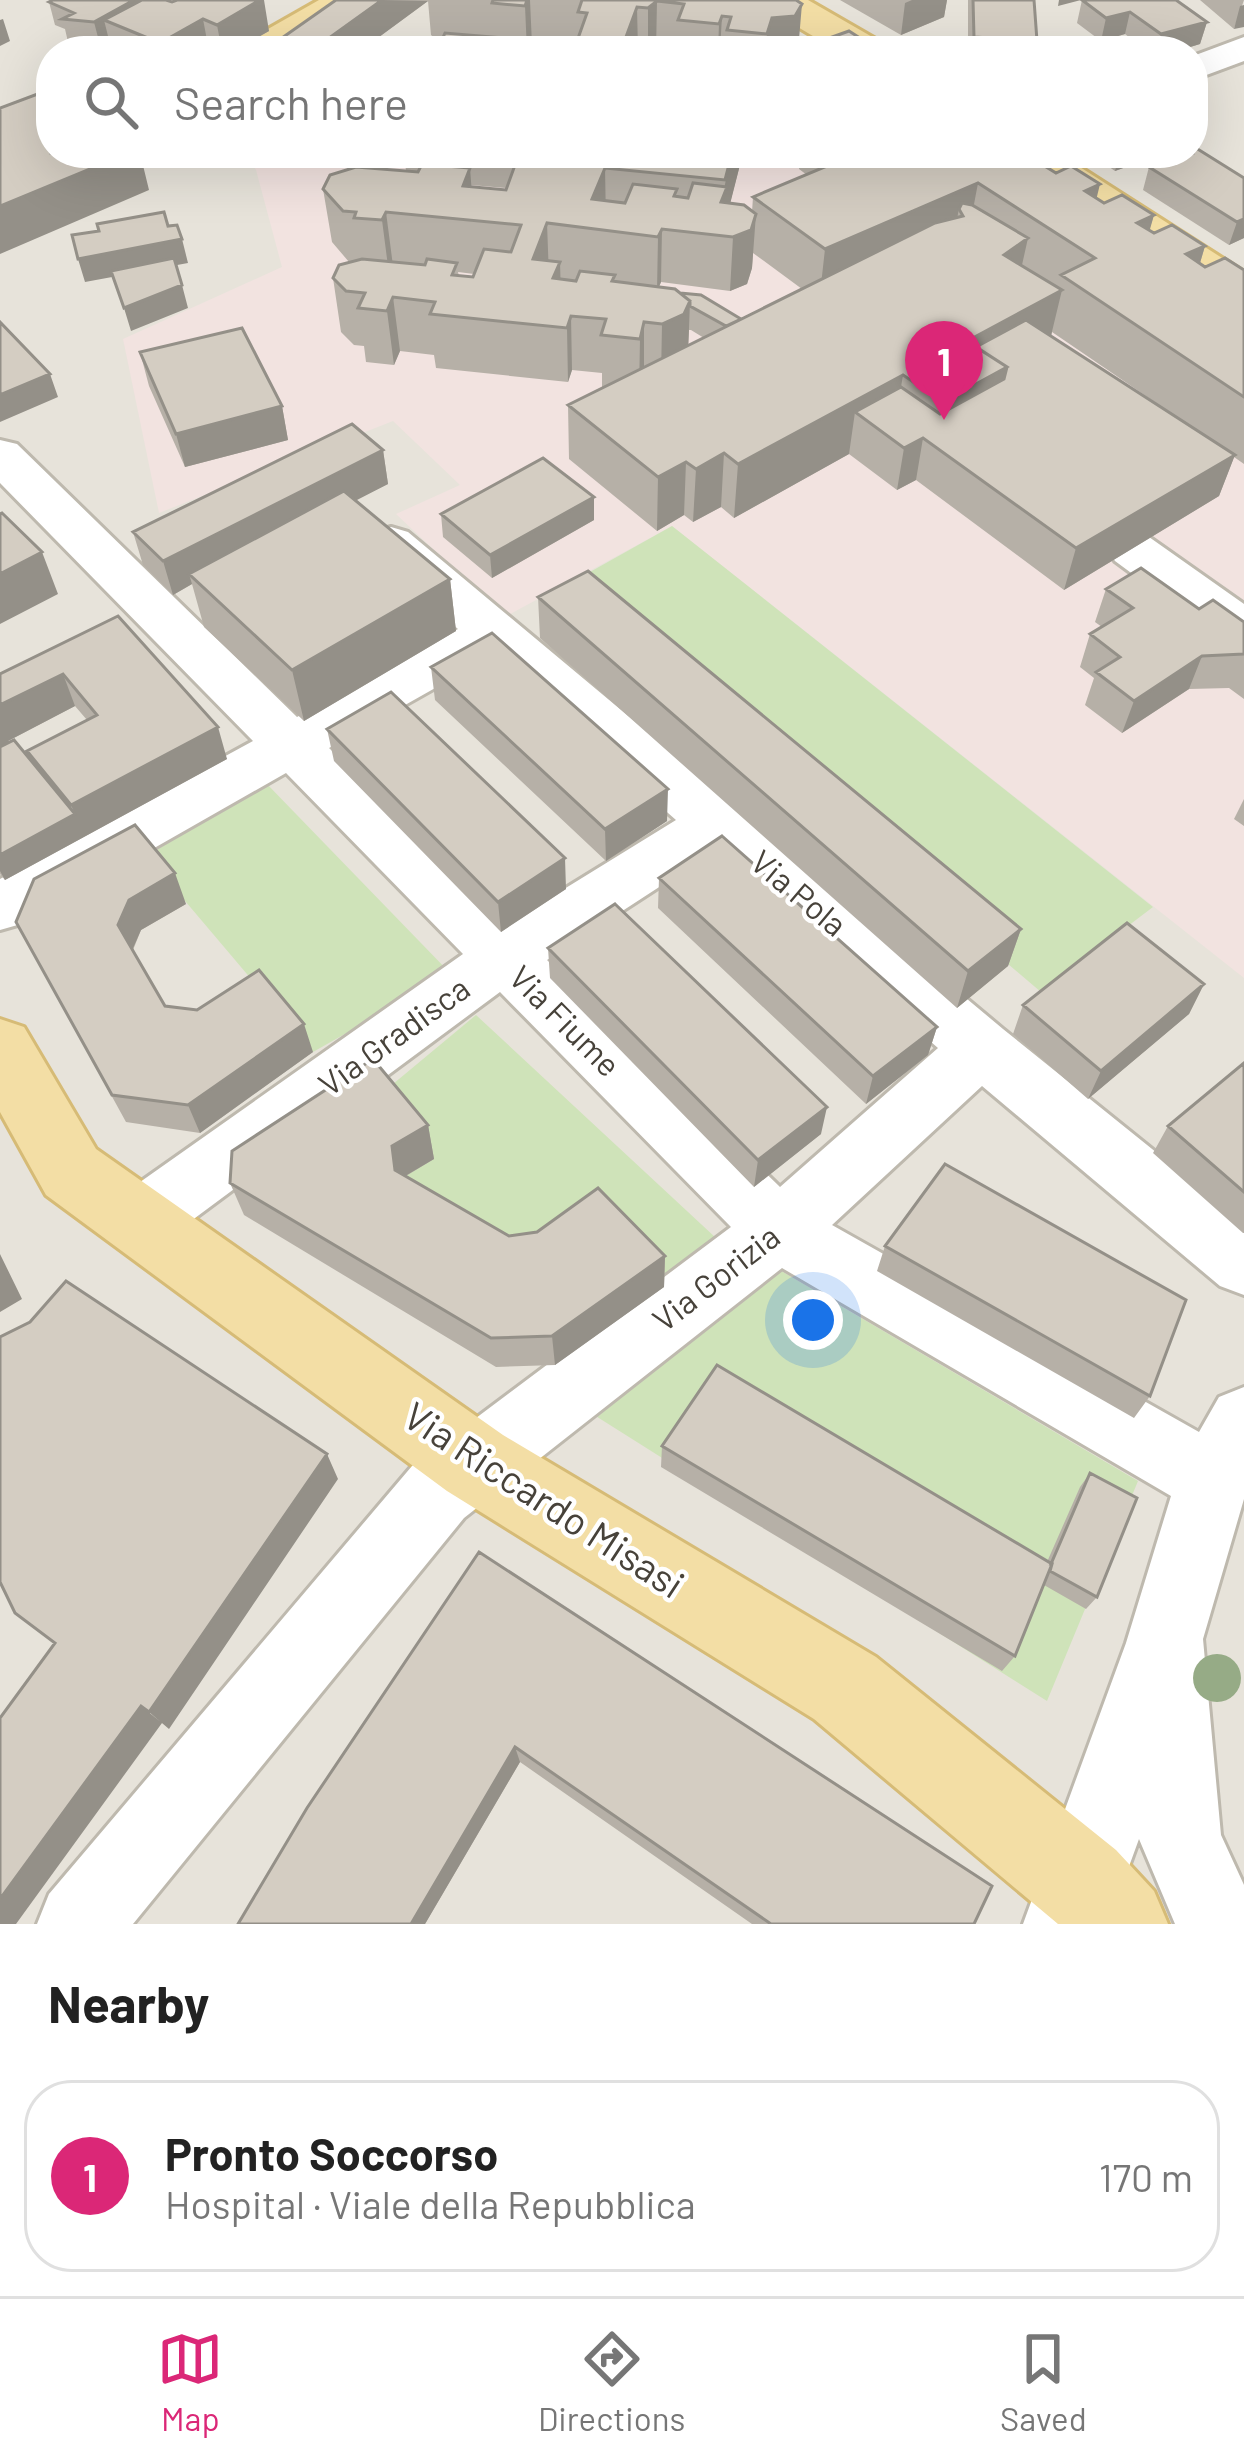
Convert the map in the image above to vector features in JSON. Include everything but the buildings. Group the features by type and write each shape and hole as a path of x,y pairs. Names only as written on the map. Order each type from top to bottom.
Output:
{"main road":[{"path":"780,0 841,36"},
{"path":"283,36 333,3"},
{"path":"1051,168 1244,293"},
{"name":"Via Riccardo Misasi","path":"0,1048 70,1172 140,1220 456,1478 845,1688 1090,1910"}],"street":[{"path":"1208,63 1244,48"},
{"name":"Via Fiume","path":"0,454 779,1229 1228,1451"},
{"path":"1130,497 1123,531 1111,543 1244,630"},
{"name":"Via Pola","path":"359,516 981,1048 1244,1264"},
{"path":"0,907 492,633"},
{"name":"Via Gradisca","path":"140,1220 502,958 715,823"},
{"name":"Via Gorizia","path":"79,1924 456,1478 779,1229 981,1048"},
{"path":"1090,1910 1164,1639 1228,1451"},
{"path":"1164,1639 1180,1838 1218,1924"}],"shaded area":[{"path":"0,0 1244,0 1244,1924 0,1924"},
{"path":"1011,168 1244,321 1244,978 672,526 505,617 396,514 460,485 393,421 159,513 123,339 282,267 256,170"}],"green space":[{"path":"672,526 1153,907 1041,992 565,586"},
{"path":"265,782 451,974 313,1052 147,856"},
{"path":"476,1015 730,1251 664,1287 540,1263 403,1203 381,1094"},
{"path":"778,1269 1138,1481 1047,1701 583,1408"}],"place":[{"name":"Pronto Soccorso","path":"944,420"}]}
